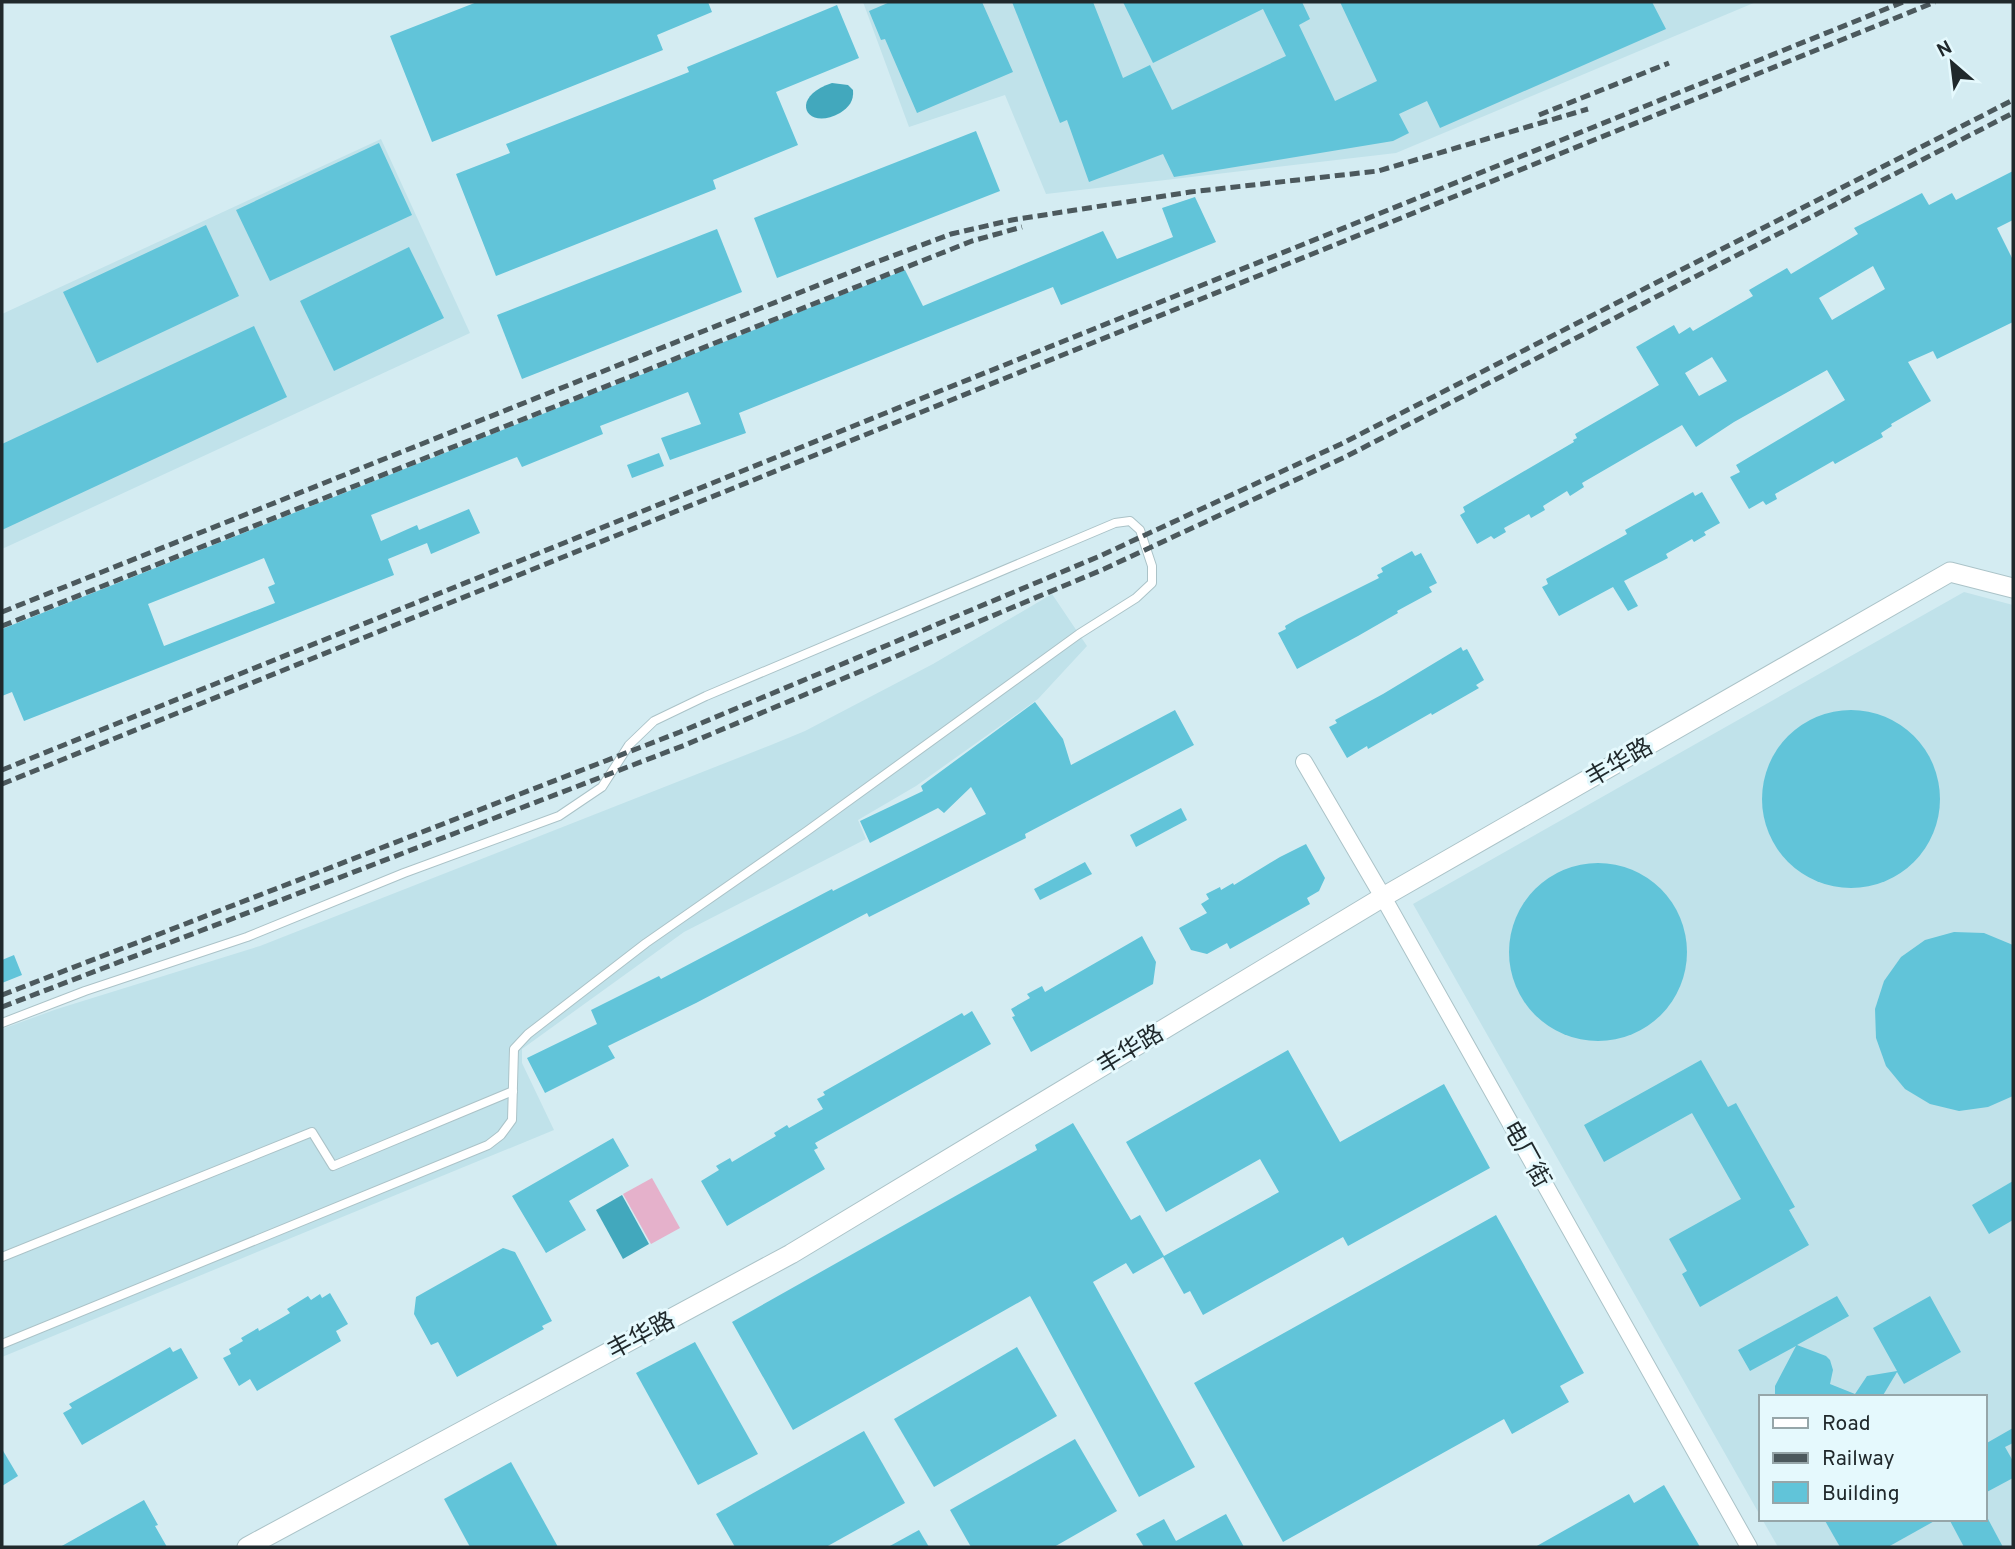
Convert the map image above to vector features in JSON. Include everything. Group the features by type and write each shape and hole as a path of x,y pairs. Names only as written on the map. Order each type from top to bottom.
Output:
{"street":[{"name":"丰华路","path":"247,1547 791,1254 1382,897 1950,572 2013,588"},
{"name":"电厂街","path":"1304,762 1749,1547"}],"lane":[{"path":"2,1023 85,991 247,937 404,873 559,816 601,787 629,745 654,721 706,696 1115,523 1130,521 1140,530 1152,566 1152,583 1136,598 1079,634 807,831 646,943 528,1034 514,1049 512,1120 501,1135 488,1145 2,1344"},
{"path":"2,1257 312,1132 333,1166 513,1091"}],"shaded area":[{"path":"863,2 1756,2 1396,153 1046,194 1005,95 909,127"},
{"path":"381,139 470,333 2,549 2,314"},
{"path":"1964,592 2013,605 2013,1547 1778,1547 1763,1521 1987,1521 1987,1395 1759,1395 1759,1513 1413,904"},
{"path":"1052,594 1087,646 1038,699 916,786 858,820 866,839 684,932 522,1049 522,1063 554,1130 2,1357 2,1029 57,1009 260,946 805,731 933,664"},
{"path":"652,1178 680,1228 651,1244 623,1194"}],"water":[{"path":"832,83 848,85 853,90 850,103 840,113 828,118 811,116 806,104 810,96"},
{"path":"622,1195 649,1244 623,1259 596,1210"}],"building":[{"path":"477,2 708,2 712,12 657,35 663,50 432,142 390,36"},
{"path":"890,2 982,2 1013,72 917,113 885,39 881,40 869,11"},
{"path":"1012,2 1093,2 1123,78 1150,65 1172,110 1286,56 1263,9 1153,63 1123,2 1302,2 1310,19 1299,25 1335,101 1377,81 1340,2 1652,2 1666,29 1440,128 1427,101 1399,114 1409,133 1393,141 1174,177 1163,154 1089,182 1067,120 1060,123"},
{"path":"837,5 859,58 776,92 798,145 713,180 716,189 496,276 456,174 510,153 506,144 689,72 687,67"},
{"path":"976,131 1000,191 777,278 754,218"},
{"path":"379,143 412,215 270,281 236,210"},
{"path":"2013,171 2013,220 1997,228 2013,260 2013,322 1937,359 1933,351 1908,362 1931,401 1891,424 1892,426 1881,433 1883,437 1835,464 1833,461 1775,494 1777,499 1766,505 1763,501 1749,509 1730,477 1740,472 1736,465 1845,400 1827,370 1734,422 1696,447 1682,425 1582,483 1584,487 1570,496 1567,491 1543,506 1545,510 1531,518 1529,514 1504,528 1506,532 1494,539 1491,536 1477,544 1460,515 1465,512 1463,507 1574,442 1577,438 1575,434 1659,385 1636,347 1674,325 1679,334 1690,327 1693,331 1753,296 1749,290 1787,268 1791,274 1858,234 1854,228 1922,193 1929,205 1952,193 1956,200","holes":["1873,266 1885,289 1832,320 1819,298","1712,357 1727,381 1699,396 1685,373"]},
{"path":"1195,197 1216,242 1061,305 1053,287 739,413 746,433 670,460 661,438 701,424 688,392 600,426 603,434 522,467 517,457 371,515 381,541 417,525 419,530 469,509 480,533 431,554 427,543 388,559 394,575 24,721 12,692 2,696 2,629 905,270 923,306 1103,231 1117,259 1173,237 1162,208","holes":["264,558 275,584 268,587 275,603 164,646 148,604"]},
{"path":"206,225 239,296 97,363 63,292"},
{"path":"717,229 742,292 522,379 497,315"},
{"path":"409,247 444,318 334,371 300,301"},
{"path":"254,326 287,397 2,530 2,444"},
{"path":"659,453 664,466 632,478 627,465"},
{"path":"1693,492 1695,496 1702,492 1720,523 1704,532 1706,535 1694,542 1692,539 1666,554 1668,558 1624,581 1638,606 1628,611 1613,587 1559,616 1542,587 1548,584 1546,579 1627,534 1625,530"},
{"path":"1412,551 1415,556 1421,553 1437,583 1429,587 1432,592 1297,669 1278,633 1297,619 1379,578 1377,575 1383,572 1381,568"},
{"path":"1461,647 1463,651 1467,649 1484,680 1476,685 1479,688 1347,758 1329,727 1337,723 1335,720"},
{"path":"1035,702 1063,739 1071,765 1175,710 1194,745 1025,834 1026,838 869,917 867,913 608,1046 615,1058 545,1093 527,1058 597,1024 591,1010 659,976 661,979 832,889 833,891 986,814 971,787 944,813 938,808 870,843 860,821 923,791 921,786"},
{"path":"1851,710 1885,717 1914,736 1933,765 1940,799 1933,833 1914,862 1885,881 1851,888 1817,881 1788,862 1769,833 1762,799 1769,765 1788,736 1817,717"},
{"path":"1181,808 1187,820 1136,847 1130,835"},
{"path":"1306,844 1325,878 1319,891 1307,898 1310,904 1230,949 1227,943 1207,954 1191,950 1179,928 1207,913 1201,904 1209,899 1206,894 1220,887 1221,890 1233,883 1234,885"},
{"path":"1085,862 1092,874 1040,900 1034,889"},
{"path":"1598,863 1632,870 1661,889 1680,918 1687,952 1680,986 1661,1015 1632,1034 1598,1041 1564,1034 1535,1015 1516,986 1509,952 1516,918 1535,889 1564,870"},
{"path":"1954,932 1984,933 2013,945 2013,1096 1988,1107 1959,1111 1930,1104 1905,1089 1886,1066 1876,1038 1875,1009 1884,981 1901,957 1925,940"},
{"path":"1142,936 1156,962 1153,984 1031,1052 1012,1017 1015,1016 1011,1009 1030,998 1027,994 1042,986 1045,992"},
{"path":"14,955 22,975 2,983 2,960"},
{"path":"972,1011 991,1044 815,1143 818,1148 814,1150 825,1169 727,1226 701,1181 719,1170 716,1166 730,1158 732,1162 776,1136 774,1133 787,1125 789,1128 823,1109 817,1099 825,1095 823,1092 962,1013 964,1016"},
{"path":"1288,1050 1340,1142 1444,1084 1490,1168 1348,1246 1343,1237 1203,1315 1190,1291 1184,1294 1163,1257 1133,1274 1126,1263 1093,1282 1195,1467 1139,1497 1030,1296 793,1430 732,1322 1037,1150 1035,1145 1073,1123 1131,1220 1140,1215 1164,1256 1279,1192 1260,1159 1166,1212 1126,1142"},
{"path":"1701,1060 1728,1107 1736,1103 1795,1207 1789,1210 1809,1245 1700,1307 1682,1274 1687,1271 1669,1239 1741,1199 1692,1113 1604,1162 1584,1125"},
{"path":"613,1138 629,1166 569,1201 586,1230 546,1253 512,1196"},
{"path":"2013,1181 2013,1220 1989,1234 1972,1205"},
{"path":"1496,1215 1584,1373 1560,1386 1569,1402 1512,1434 1504,1419 1283,1542 1194,1383"},
{"path":"503,1248 515,1252 552,1321 542,1326 544,1329 457,1377 438,1342 431,1345 414,1314 416,1297"},
{"path":"330,1293 348,1324 336,1331 341,1341 257,1391 250,1379 239,1386 223,1358 231,1354 229,1349 243,1341 241,1338 290,1313 287,1309 308,1296 311,1300 320,1294 322,1298"},
{"path":"1837,1296 1849,1316 1797,1345 1826,1356 1833,1370 1830,1384 1855,1394 1867,1376 1897,1371 1873,1328 1930,1296 1961,1352 1904,1384 1897,1372 1883,1395 1775,1395 1775,1386 1796,1346 1750,1371 1738,1350"},
{"path":"695,1342 758,1454 698,1485 636,1373"},
{"path":"170,1347 173,1352 181,1348 198,1378 82,1445 63,1413 72,1408 69,1404"},
{"path":"1017,1347 1057,1416 934,1487 894,1419"},
{"path":"2013,1428 2013,1443 2005,1447 2013,1461 2013,1478 1987,1492 1987,1443"},
{"path":"864,1431 905,1503 826,1547 735,1547 716,1514"},
{"path":"1075,1439 1117,1511 1054,1547 971,1547 950,1510"},
{"path":"2,1449 18,1476 2,1486"},
{"path":"511,1462 558,1547 470,1547 444,1499"},
{"path":"1664,1485 1700,1547 1535,1547 1629,1494 1634,1503"},
{"path":"144,1500 167,1547 60,1547"},
{"path":"1226,1514 1244,1547 1144,1547 1136,1534 1164,1519 1176,1541"},
{"path":"1988,1519 2003,1547 1964,1547 1950,1521"},
{"path":"1825,1521 1934,1521 1888,1547 1840,1547"},
{"path":"919,1530 929,1547 888,1547"}],"railway":[{"path":"2,770 1903,2"},
{"path":"2,784 1935,2"},
{"path":"1539,115 1669,63"},
{"path":"2,995 680,732 1100,556 1341,444 2013,100"},
{"path":"2,612 951,234 1012,220 1190,192 1378,171 1588,109"},
{"path":"2,1007 685,745 1104,569 1347,456 2013,113"},
{"path":"2,626 972,241 1022,227"}]}
